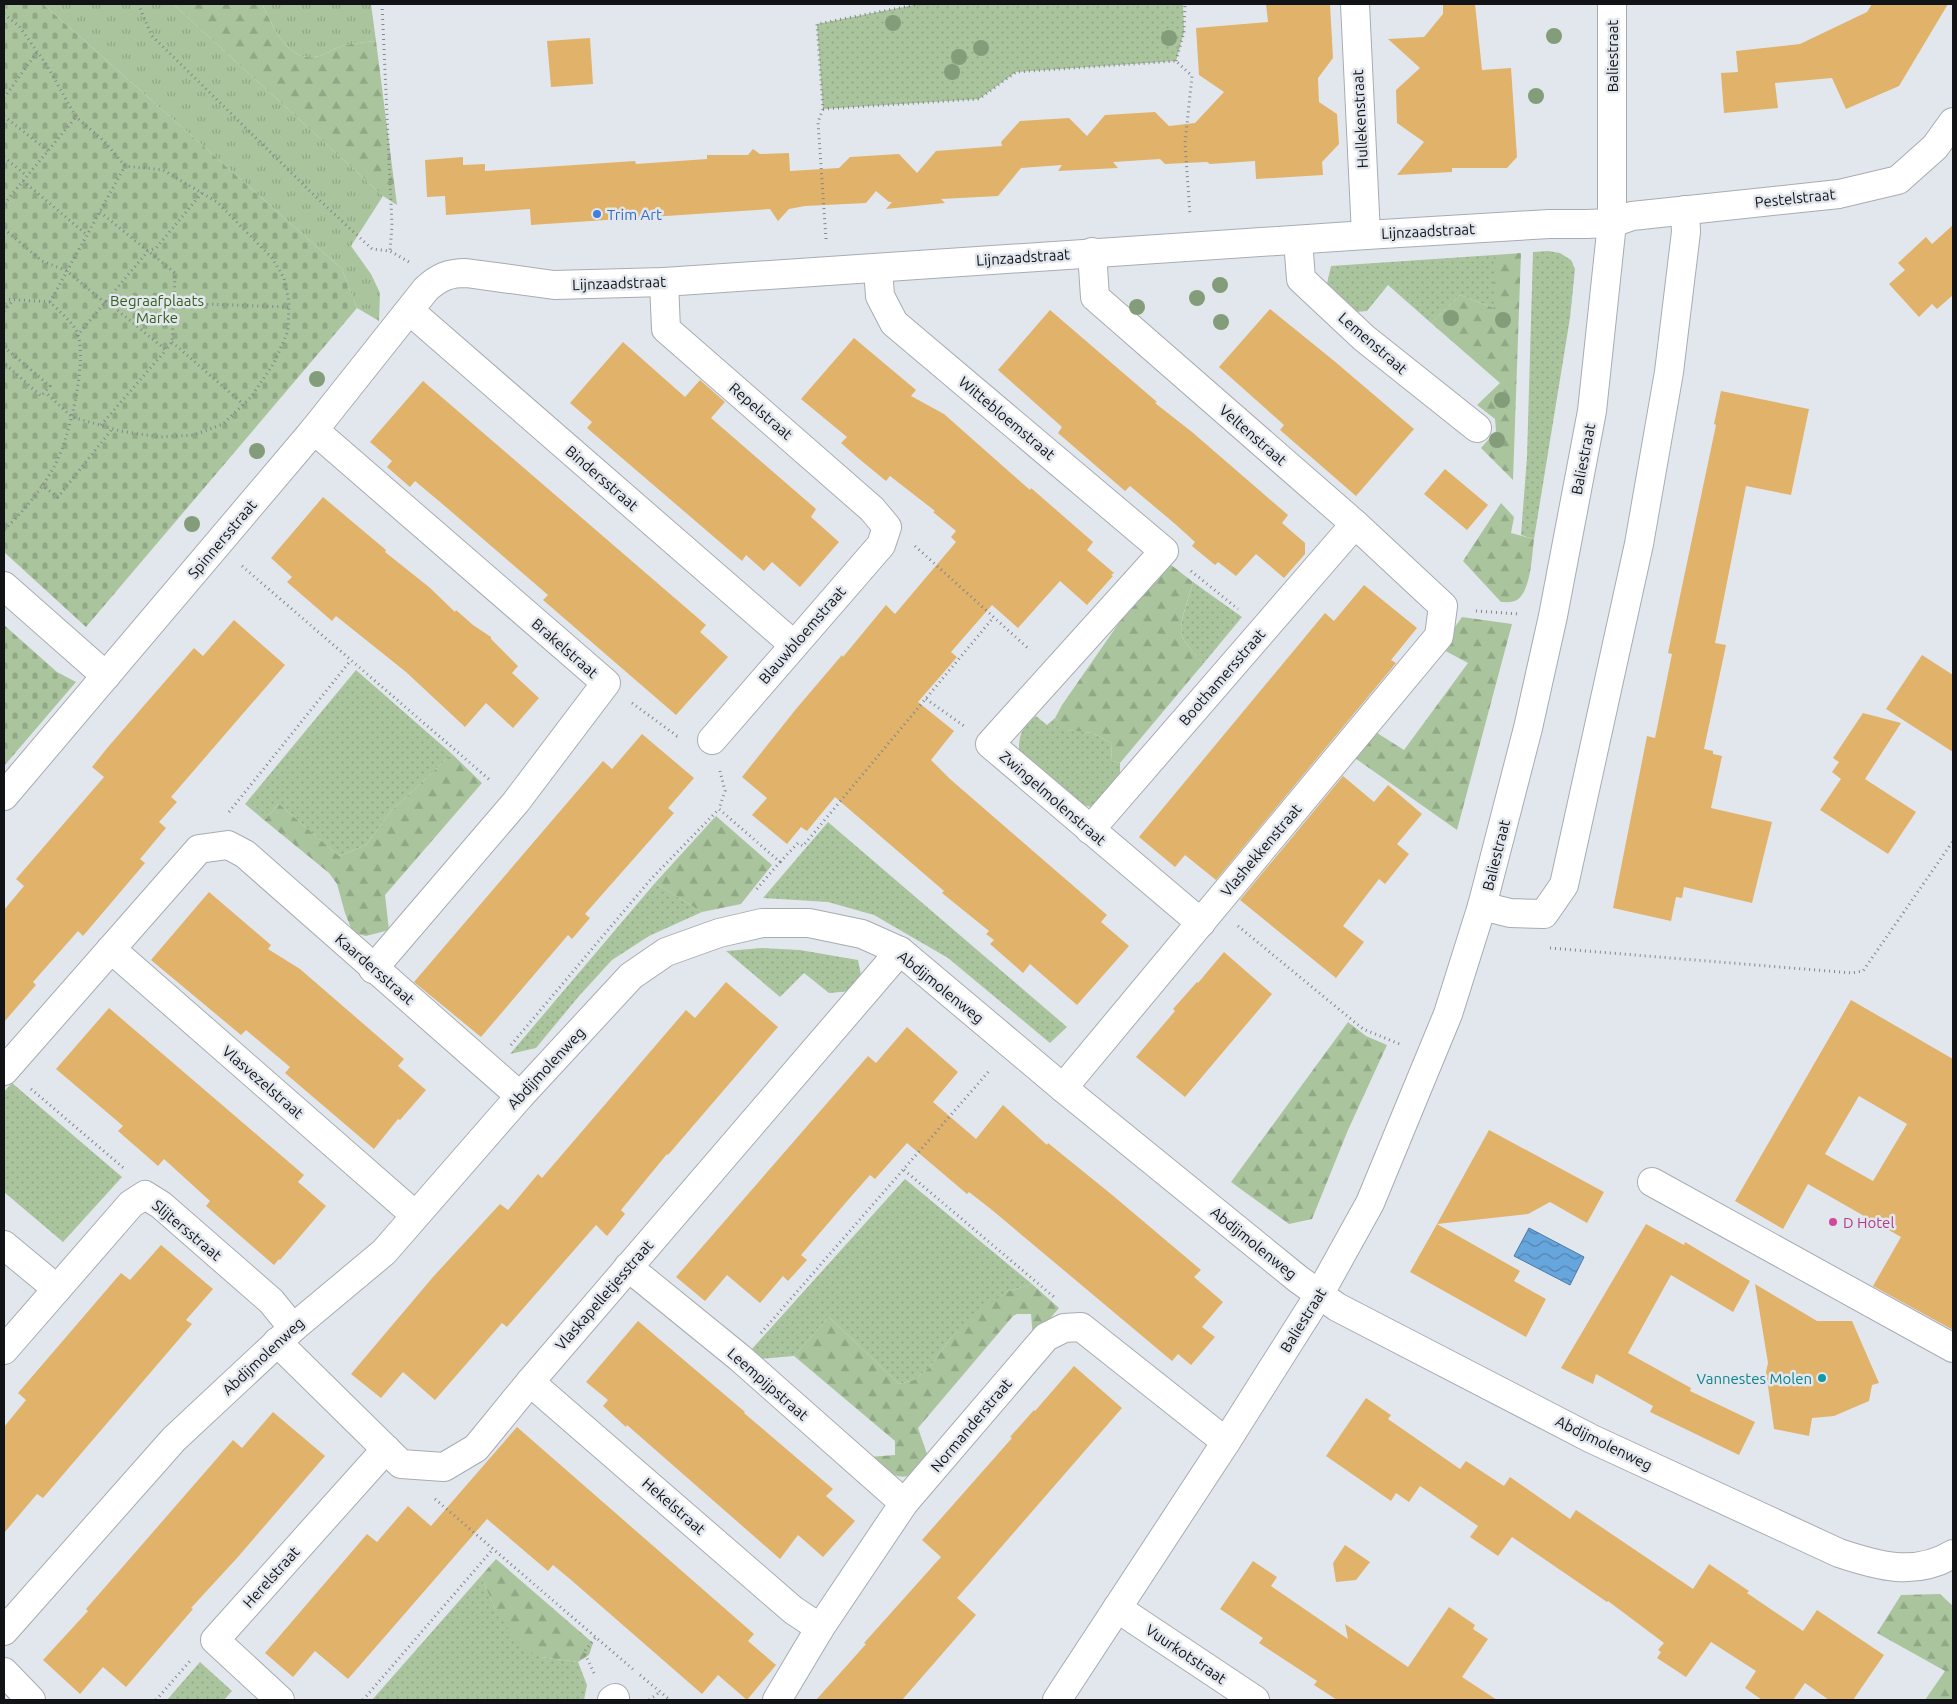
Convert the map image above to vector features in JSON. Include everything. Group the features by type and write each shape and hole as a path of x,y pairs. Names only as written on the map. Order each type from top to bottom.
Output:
{"street":[{"name":"Hullekenstraat","path":"1355,4 1366,234"},
{"name":"Baliestraat","path":"1057,1700 1226,1442 1319,1295 1370,1203 1448,1014 1482,906 1528,728 1553,616 1592,411 1612,222 1612,4"},
{"name":"Pestelstraat","path":"1612,222 1632,216 1839,194 1898,180 1935,147 1953,122"},
{"name":"Baliestraat","path":"1482,906 1510,914 1544,914 1564,885 1640,544 1670,372 1686,232 1685,210"},
{"name":"Lijnzaadstraat","path":"437,279 452,273 466,273 554,285 664,282 1366,234 1612,222"},
{"name":"Lemenstraat","path":"1298,240 1302,279 1364,338 1478,428"},
{"name":"Veltenstraat","path":"1092,252 1095,297 1355,524 1443,606"},
{"name":"Wittebloemstraat","path":"878,268 880,296 894,322 1164,551"},
{"name":"Spinnersstraat","path":"4,796 314,430 426,289 437,279"},
{"name":"Repelstraat","path":"664,282 666,328 872,509 887,527"},
{"name":"Bindersstraat","path":"410,310 794,645"},
{"name":"Brakelstraat","path":"314,430 606,683 516,802 374,968"},
{"name":"Boothamersstraat","path":"1090,830 1355,524"},
{"name":"Blauwbloemstraat","path":"712,740 881,545 887,527"},
{"name":"Zwingelmolenstraat","path":"1164,551 990,744 1090,830 1208,915"},
{"path":"4,586 106,676"},
{"name":"Vlashekkenstraat","path":"1063,1088 1439,636 1443,606"},
{"name":"Kaardersstraat","path":"199,849 228,845 245,854 520,1096"},
{"path":"5,1069 199,849"},
{"name":"Abdijmolenweg","path":"4,1631 174,1439 285,1335 384,1252 520,1096 631,976 666,952 719,933 762,923 809,923 862,934 900,951 1063,1088 1319,1295 1347,1314 1592,1438 1839,1554 1877,1566 1924,1567 1953,1554"},
{"name":"Vlasvezelstraat","path":"111,949 415,1215"},
{"name":"Vlaskapelletjesstraat","path":"393,1456 444,1467 476,1448 628,1267 900,951"},
{"path":"1652,1182 1953,1348"},
{"name":"Slijtersstraat","path":"4,1350 131,1204 146,1196 161,1205 271,1301 285,1335"},
{"path":"4,1245 58,1290"},
{"name":"Leempijpstraat","path":"628,1267 740,1358 904,1503"},
{"path":"1073,1328 1081,1327 1226,1442"},
{"name":"Normanderstraat","path":"777,1700 820,1628 904,1503 1046,1337 1064,1328 1073,1328"},
{"path":"285,1335 393,1456"},
{"name":"Hekelstraat","path":"530,1382 793,1610 820,1628"},
{"name":"Herelstraat","path":"215,1640 393,1456"},
{"name":"Vuurkotstraat","path":"1118,1608 1255,1700"},
{"path":"215,1640 280,1700"},
{"path":"4,1672 31,1700"}],"path":[{"path":"138,4 152,36 314,195 372,250 390,251 392,226 382,4"},
{"path":"827,272 818,122 823,109 817,24 919,4"},
{"path":"1176,61 1184,32 1185,4"},
{"path":"4,14 19,26 76,116 104,141 125,166 163,170 217,202 272,258 284,278 289,307 288,332 274,363 251,397 223,424 194,435 160,437 102,425 72,416 45,392"},
{"path":"4,98 37,52"},
{"path":"823,109 979,99 1016,72 1176,61 1192,76 1185,143 1192,246"},
{"path":"4,116 48,151"},
{"path":"4,204 76,116"},
{"path":"4,158 27,176"},
{"path":"50,302 125,166"},
{"path":"23,181 87,235"},
{"path":"77,336 148,251 156,248 202,193"},
{"path":"100,212 175,273 172,342 102,425"},
{"path":"4,229 42,262 67,271 166,350"},
{"path":"4,299 50,302 76,330 81,359 72,416 55,466 29,503 4,530"},
{"path":"4,311 13,300"},
{"path":"174,303 289,307"},
{"path":"172,342 243,404"},
{"path":"4,347 50,386 41,396 4,363"},
{"path":"41,485 58,497 113,428"},
{"path":"887,527 906,538 1055,672"},
{"path":"217,545 516,802"},
{"path":"1200,578 1211,586"},
{"path":"1443,606 1466,610 1553,616"},
{"path":"719,933 798,843 803,846 993,618"},
{"path":"199,849 352,660"},
{"path":"486,1067 503,1054 651,879 719,809 725,791 712,740 677,736 606,683"},
{"path":"926,699 990,744"},
{"path":"719,809 780,862"},
{"path":"1541,947 1852,973 1863,971 1953,841"},
{"path":"1208,915 1363,1029 1429,1060"},
{"path":"1398,1053 1404,1036"},
{"path":"740,1358 1012,1045"},
{"path":"5,1069 136,1179 146,1196"},
{"path":"904,1170 1067,1308 1073,1328"},
{"path":"393,1456 408,1476 670,1700"},
{"path":"363,1700 493,1549"},
{"path":"596,1637 584,1652 592,1670 614,1699"},
{"path":"156,1700 202,1648 215,1640"},
{"path":"649,1700 660,1692"}],"green space":[{"name":"Begraafplaats Marke","path":"4,4 43,4 342,269 357,308 86,627 4,552"},
{"path":"43,4 173,4 383,196 351,246 371,274 380,293 379,321 357,308 342,269"},
{"path":"173,4 262,4 274,28 285,44 300,55 308,57 323,55 345,45 376,41 397,205 383,196"},
{"path":"262,4 371,4 376,41 341,46 323,55 313,57 300,55 285,44 279,36"},
{"path":"919,4 1183,4 1184,32 1176,61 1016,72 979,99 823,109 817,24"},
{"path":"1548,251 1560,253 1571,260 1575,269 1570,318 1534,539 1521,535 1527,457 1533,252"},
{"path":"1521,253 1513,480 1481,448 1496,431 1495,419 1477,405 1500,383 1431,323 1460,295 1494,308 1494,255"},
{"path":"1494,255 1494,308 1460,295 1431,323 1388,285 1367,311 1355,312 1326,288 1331,266"},
{"path":"1501,503 1514,517 1511,533 1534,539 1528,581 1522,595 1517,600 1511,602 1501,602 1463,561"},
{"path":"1166,561 1193,582 1181,630 1185,642 1203,664 1120,763 1112,761 1111,743 1093,733 1065,730 1055,718 1139,594"},
{"path":"1193,582 1242,617 1203,664 1185,642 1181,630"},
{"path":"1462,617 1512,624 1457,830 1352,756 1374,731 1404,750 1468,663 1440,648"},
{"path":"4,625 57,672 76,682 4,766"},
{"path":"356,670 452,754 391,811 366,845 339,856 279,804 264,820 245,804"},
{"path":"1036,716 1047,725 1055,718 1066,730 1093,733 1111,743 1112,761 1120,763 1120,781 1091,807 1076,803 1019,751 1022,731"},
{"path":"452,754 482,783 385,895 389,930 366,936 353,933 337,884 329,873 264,820 279,804 339,856 366,845 391,811"},
{"path":"716,816 772,865 741,904 702,912 655,883"},
{"path":"828,822 1067,1027 1050,1043 948,958 874,915 828,902 763,898"},
{"path":"655,883 702,912 649,936 612,960 536,1048 510,1054"},
{"path":"762,948 800,950 858,960 861,975 852,991 829,993 804,973 780,997 726,951"},
{"path":"1348,1022 1366,1036 1387,1045 1348,1130 1312,1219 1289,1224 1231,1182"},
{"path":"12,1083 122,1177 63,1242 4,1192 4,1092"},
{"path":"905,1179 1032,1284 1006,1292 950,1339 929,1368 914,1380 899,1384 829,1317 794,1356 758,1359 751,1350"},
{"path":"1032,1284 1059,1308 1033,1339 1031,1314 1017,1314 1013,1316 918,1428 927,1454 927,1464 910,1475 903,1477 890,1473 869,1457 895,1455 895,1441 794,1356 829,1317 899,1384 914,1380 929,1368 950,1339 987,1306 1006,1292"},
{"path":"496,1559 593,1643 589,1655 578,1662 541,1657 521,1647 495,1609 481,1576"},
{"path":"481,1576 495,1609 541,1657 578,1662 587,1685 584,1700 372,1700"},
{"path":"1940,1594 1953,1606 1953,1700 1925,1700 1945,1671 1877,1633 1901,1595"},
{"path":"200,1662 232,1691 224,1700 167,1700"}],"water":[{"path":"1529,1228 1584,1257 1570,1285 1514,1256"}],"building":[{"path":"1266,4 1330,4 1333,58 1318,78 1319,102 1337,114 1339,144 1322,162 1323,175 1256,179 1255,161 1165,164 1160,159 1113,162 1118,168 1058,171 1062,165 1021,168 998,196 941,199 945,203 886,209 892,202 889,202 876,191 866,203 805,206 789,209 778,221 770,209 531,225 530,209 446,215 445,196 427,197 425,160 463,157 463,165 485,164 485,171 635,161 636,164 707,159 707,155 748,155 753,149 760,154 789,153 790,171 839,168 850,157 899,154 917,173 936,151 1002,146 1001,142 1020,121 1069,118 1087,136 1105,115 1155,112 1169,126 1195,123 1224,92 1199,75 1196,28 1268,22"},
{"path":"1443,4 1475,4 1482,70 1511,68 1517,157 1507,168 1452,168 1452,172 1397,175 1424,142 1397,123 1396,90 1420,68 1388,39 1424,37 1443,14"},
{"path":"1872,4 1948,4 1899,86 1846,109 1832,78 1775,83 1778,108 1724,113 1721,73 1738,72 1736,51 1800,44 1867,12"},
{"path":"590,38 593,84 551,87 547,41"},
{"path":"1953,225 1953,295 1937,309 1932,304 1919,317 1889,284 1905,270 1898,263 1926,237 1932,244"},
{"path":"1270,309 1414,429 1356,496 1280,430 1284,425 1219,367"},
{"path":"1050,310 1157,402 1155,403 1192,432 1288,515 1282,523 1305,543 1305,554 1284,578 1256,554 1236,576 1218,562 1215,565 1192,546 1195,542 1130,486 1125,491 1058,433 1062,427 998,370"},
{"path":"854,338 916,390 911,396 944,414 1030,490 1031,488 1093,542 1087,550 1114,573 1087,605 1060,581 1018,628 992,605 951,652 957,657 918,702 954,731 931,760 950,779 1107,915 1101,922 1129,946 1077,1005 1030,964 1023,973 990,944 994,940 986,934 989,931 942,893 944,891 835,797 807,831 801,827 787,844 752,815 767,798 742,777 796,709 842,655 843,657 886,605 895,614 956,542 951,537 956,531 933,512 935,511 890,476 886,481 858,458 841,443 847,437 801,399"},
{"path":"623,342 685,397 700,380 725,402 711,418 816,509 811,517 839,542 800,587 772,562 764,571 746,555 742,561 587,428 592,422 570,403"},
{"path":"423,381 706,625 700,632 728,657 676,715 543,600 548,595 446,507 415,481 410,487 387,467 392,461 370,442"},
{"path":"1721,391 1809,409 1791,495 1746,486 1715,643 1726,645 1704,749 1722,756 1711,808 1772,822 1752,903 1684,887 1682,898 1676,897 1671,921 1613,908 1647,736 1655,738 1672,654 1668,653 1716,425 1714,424"},
{"path":"1445,469 1488,505 1467,530 1424,494"},
{"path":"323,497 386,550 385,552 429,587 455,612 456,610 491,637 518,666 512,673 539,698 513,728 486,703 465,727 406,672 336,616 332,621 287,582 292,577 271,558"},
{"path":"1364,585 1417,628 1391,660 1396,663 1216,880 1185,855 1175,867 1139,837 1325,613 1334,621"},
{"path":"234,620 285,665 171,797 177,802 159,822 166,828 140,859 145,863 83,936 78,931 33,982 36,985 4,1022 4,910 24,886 16,879 104,777 92,767 108,747 194,648 203,656"},
{"path":"1922,655 1953,675 1953,752 1886,709"},
{"path":"1863,713 1901,723 1865,779 1916,812 1888,854 1820,810 1841,779 1832,772 1839,762 1833,758"},
{"path":"642,734 694,778 668,808 674,813 585,914 590,918 572,939 568,935 481,1037 414,982 603,761 612,769"},
{"path":"1343,776 1374,802 1388,785 1422,814 1397,844 1409,854 1385,884 1379,879 1343,926 1364,942 1336,978 1240,900"},
{"path":"209,892 271,945 268,949 300,969 404,1059 398,1066 426,1090 400,1120 398,1119 374,1149 285,1073 290,1067 246,1030 241,1035 151,960"},
{"path":"1224,952 1272,994 1185,1097 1136,1057 1175,1011 1173,1009"},
{"path":"726,982 778,1027 667,1154 621,1210 625,1214 607,1236 596,1225 507,1327 502,1323 435,1400 403,1372 381,1398 351,1374 433,1277 500,1204 508,1210 538,1174 542,1178 686,1010 695,1018"},
{"path":"1851,1000 1953,1059 1953,1330 1873,1286 1901,1237 1808,1184 1783,1229 1735,1201","holes":["1859,1096 1907,1124 1873,1181 1825,1154"]},
{"path":"109,1008 304,1175 298,1182 326,1206 274,1265 206,1206 210,1201 164,1159 158,1166 118,1131 123,1126 56,1069"},
{"path":"907,1027 958,1072 933,1102 976,1139 1003,1105 1047,1145 1048,1143 1111,1194 1201,1270 1194,1277 1223,1302 1202,1327 1215,1337 1191,1365 1178,1354 1172,1361 992,1210 969,1192 967,1194 907,1143 875,1179 870,1175 848,1200 801,1255 807,1260 788,1281 783,1276 760,1303 727,1275 705,1301 676,1277 868,1056 876,1063"},
{"path":"1489,1130 1604,1192 1587,1223 1550,1202 1528,1214 1437,1224"},
{"path":"1437,1224 1520,1271 1514,1281 1546,1299 1526,1337 1410,1272"},
{"path":"1646,1224 1684,1245 1685,1242 1750,1281 1733,1312 1671,1275 1628,1353 1691,1388 1690,1391 1755,1422 1739,1455 1650,1412 1653,1406 1596,1374 1593,1384 1561,1368"},
{"path":"161,1245 213,1289 186,1320 192,1324 43,1498 37,1494 4,1533 4,1427 26,1400 18,1393 121,1273 130,1280"},
{"name":"Vannestes Molen","path":"1755,1284 1817,1321 1852,1321 1879,1383 1872,1385 1869,1401 1834,1416 1812,1418 1809,1436 1774,1429 1766,1372 1768,1363"},
{"path":"638,1321 833,1489 826,1496 855,1521 823,1557 798,1535 780,1559 603,1406 608,1400 586,1382"},
{"path":"1074,1366 1122,1408 957,1598 976,1615 902,1700 816,1700 941,1557 922,1540"},
{"path":"1366,1398 1391,1415 1388,1419 1460,1469 1466,1461 1504,1486 1510,1477 1570,1519 1576,1510 1693,1589 1709,1564 1749,1591 1747,1593 1803,1631 1817,1610 1884,1655 1853,1700 1829,1700 1805,1683 1793,1700 1762,1700 1745,1688 1756,1671 1711,1642 1686,1677 1657,1658 1661,1652 1658,1650 1664,1643 1608,1601 1512,1537 1498,1556 1470,1537 1478,1526 1420,1486 1409,1502 1396,1493 1391,1501 1326,1456"},
{"path":"273,1412 325,1456 191,1608 193,1609 126,1687 103,1667 80,1694 43,1660 88,1611 86,1609 233,1440 242,1448"},
{"path":"517,1427 754,1634 748,1641 776,1665 747,1700 718,1675 702,1694 553,1565 548,1571 487,1519 348,1679 315,1651 293,1677 265,1653 367,1534 377,1542 408,1506 431,1526"},
{"path":"1345,1545 1370,1562 1356,1580 1336,1582 1333,1563"},
{"path":"1253,1561 1277,1577 1271,1586 1348,1639 1345,1624 1408,1667 1449,1607 1475,1625 1473,1629 1488,1639 1462,1677 1497,1700 1337,1700 1314,1685 1317,1681 1259,1643 1263,1638 1220,1609"}],"place":[{"name":"Trim Art","path":"597,214"},
{"name":"D Hotel","path":"1833,1222"},
{"name":"Vannestes Molen","path":"1822,1378"}]}
